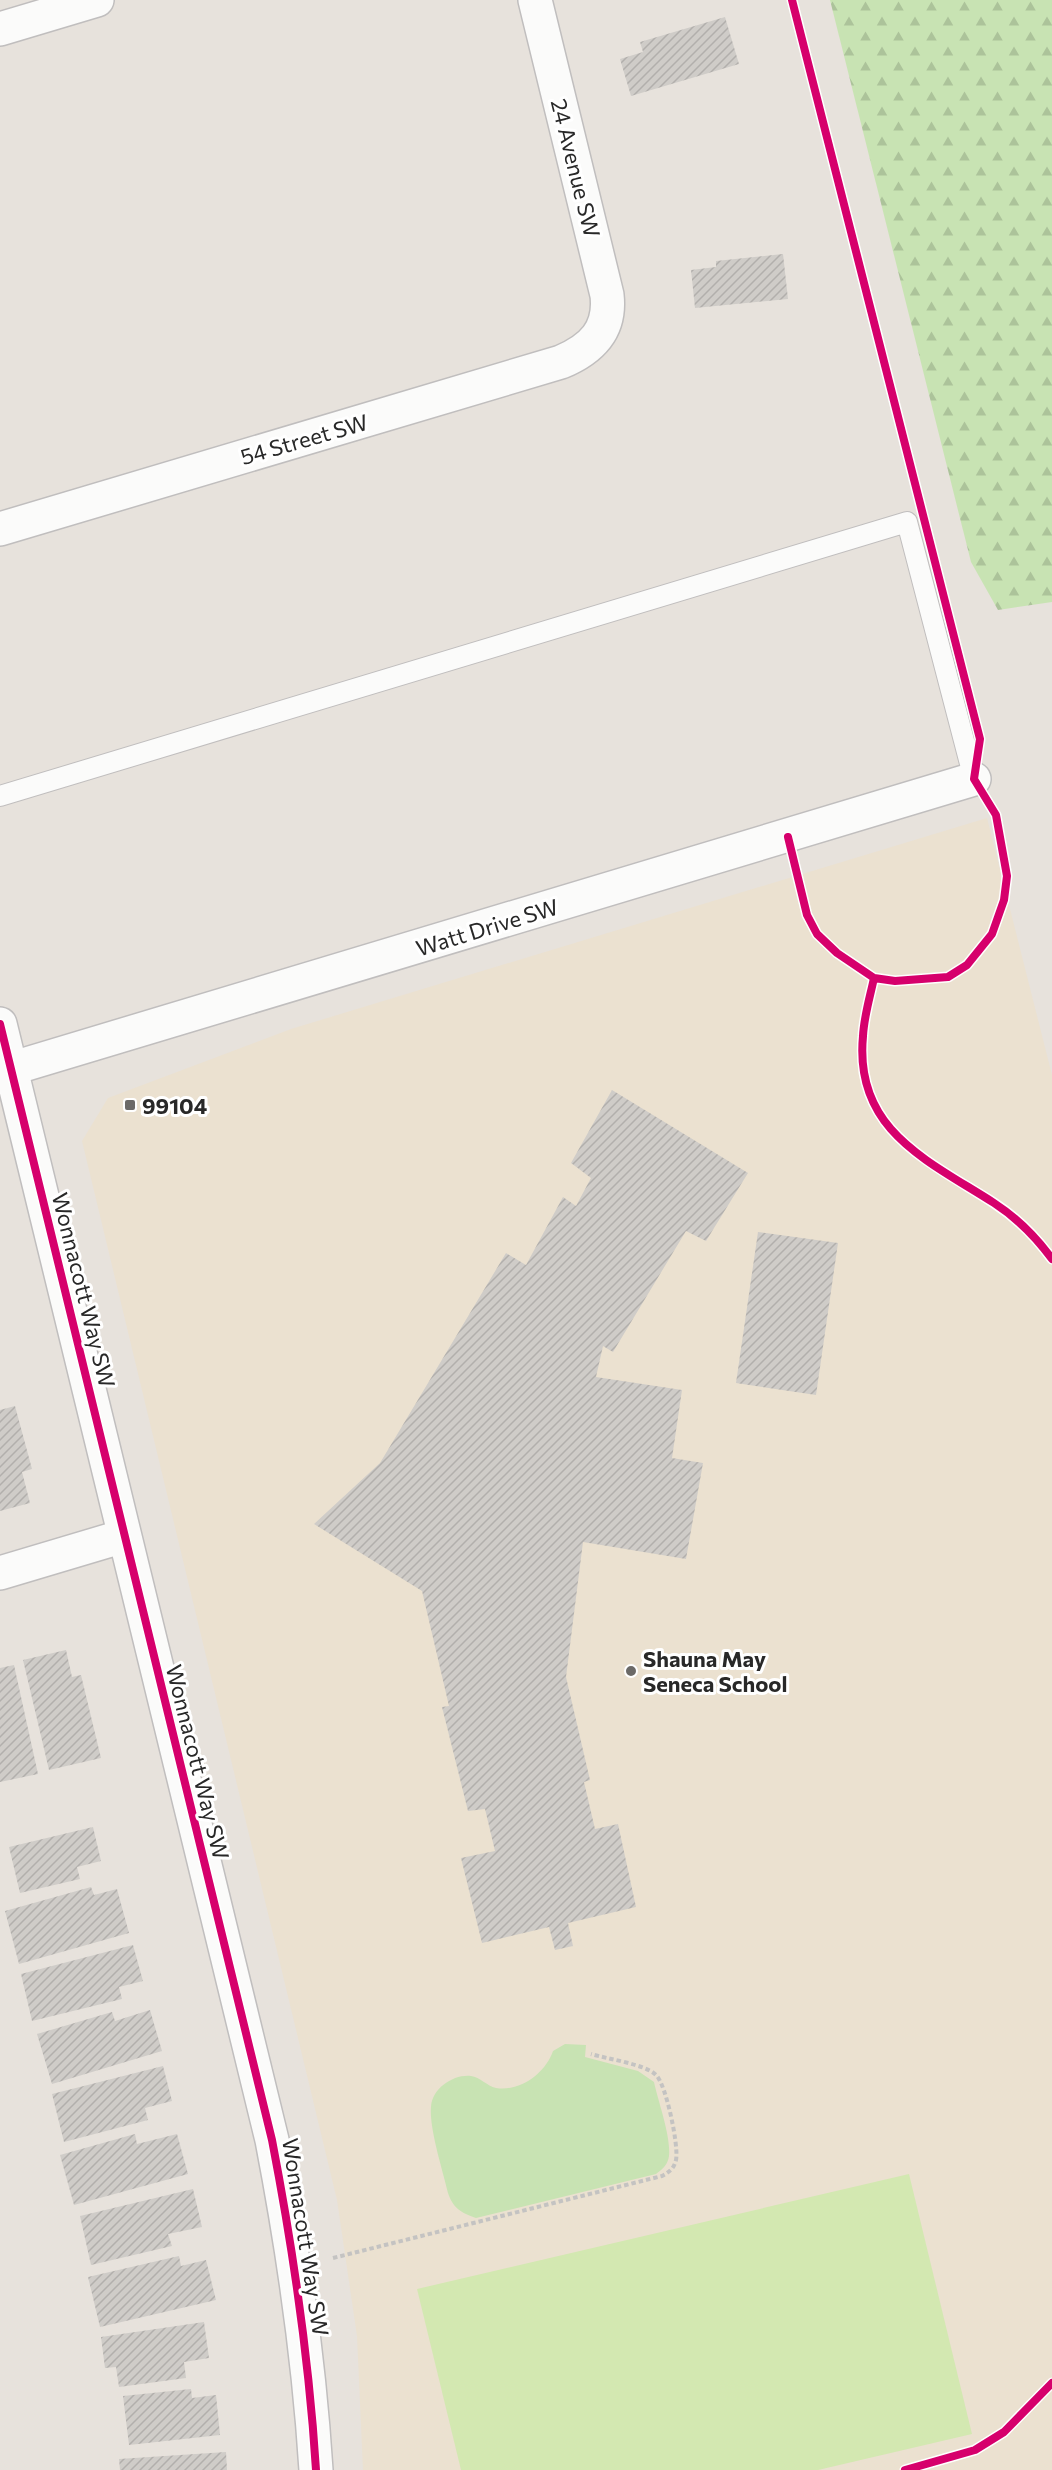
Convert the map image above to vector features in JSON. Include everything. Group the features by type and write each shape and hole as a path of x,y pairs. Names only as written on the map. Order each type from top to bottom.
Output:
{"street":[{"path":"0,29 97,0"},
{"name":"24 Avenue SW","path":"535,0 608,295 609,307 600,335"},
{"name":"54 Street SW","path":"0,528 561,362 586,350 600,335"},
{"name":"Watt Drive SW","path":"6,1070 974,779"},
{"name":"Wonnacott Way SW","path":"0,1024 6,1070 124,1536 272,2140 298,2284 311,2392 316,2470"},
{"path":"0,1573 124,1536"}],"lane":[{"path":"0,796 907,522 974,779"}],"path":[{"path":"333,2258 662,2176 672,2171 677,2146 661,2080 647,2069 591,2054"}],"shaded area":[{"name":"Shauna May Seneca School","path":"987,818 1052,1075 1052,2470 363,2470 357,2336 337,2200 82,1141 108,1098 291,1029"}],"green space":[{"path":"830,0 1052,0 1052,602 998,610 971,562"},
{"path":"565,2044 586,2045 585,2057 638,2071 654,2082 668,2139 669,2156 666,2164 656,2174 476,2218 462,2212 450,2198 437,2150 431,2116 432,2100 435,2094 451,2080 464,2076 474,2077 496,2088 523,2084 545,2066 553,2051"},
{"path":"909,2174 972,2434 818,2470 461,2470 417,2289"}],"building":[{"path":"725,17 739,64 631,96 620,59 643,52 640,42"},
{"path":"783,254 788,299 695,308 691,270 716,267 716,261"},
{"path":"612,1090 748,1173 706,1241 686,1231 613,1352 603,1346 596,1377 682,1390 672,1458 703,1463 686,1559 583,1542 566,1677 590,1780 584,1782 595,1829 618,1824 636,1907 568,1923 573,1946 555,1950 549,1927 482,1943 461,1858 495,1851 485,1809 468,1811 442,1707 449,1706 422,1591 314,1524 380,1463 506,1253 526,1265 563,1197 576,1206 591,1178 571,1163"},
{"path":"758,1232 838,1243 816,1395 736,1383"},
{"path":"15,1406 32,1469 22,1472 30,1503 0,1511 0,1410"},
{"path":"66,1650 72,1677 81,1675 101,1758 49,1770 23,1660"},
{"path":"14,1665 38,1774 0,1782 0,1668"},
{"path":"93,1827 101,1861 77,1867 80,1879 20,1893 9,1847"},
{"path":"91,1887 94,1895 117,1889 129,1933 19,1964 5,1911"},
{"path":"133,1945 143,1981 119,1987 122,1999 32,2021 21,1974"},
{"path":"150,2010 162,2051 52,2084 37,2034 112,2012 115,2021"},
{"path":"163,2066 172,2101 145,2108 148,2120 64,2142 52,2094"},
{"path":"135,2134 137,2144 177,2134 188,2174 74,2205 60,2155"},
{"path":"193,2189 202,2227 168,2234 172,2246 91,2265 80,2216"},
{"path":"179,2256 181,2266 206,2260 216,2300 100,2327 88,2277"},
{"path":"204,2322 209,2358 184,2362 186,2378 119,2387 116,2367 105,2368 101,2337"},
{"path":"191,2389 192,2398 216,2395 220,2435 129,2445 123,2396"},
{"path":"226,2452 227,2470 120,2470 119,2459"}],"cycle path":[{"path":"788,837 807,915 817,934 837,953 874,978 895,981 948,977 967,965 992,934 1004,900 1007,876 996,815 974,779 980,739 792,0"},
{"path":"874,978 863,1036 863,1068 870,1096 883,1119 900,1139 921,1156 1011,1215 1052,1259"},
{"path":"0,1024 272,2140 299,2304 316,2470"},
{"path":"905,2470 975,2450 1004,2432 1052,2383"}],"place":[{"name":"99104","path":"130,1105"},
{"name":"Shauna May Seneca School","path":"631,1671"}]}
